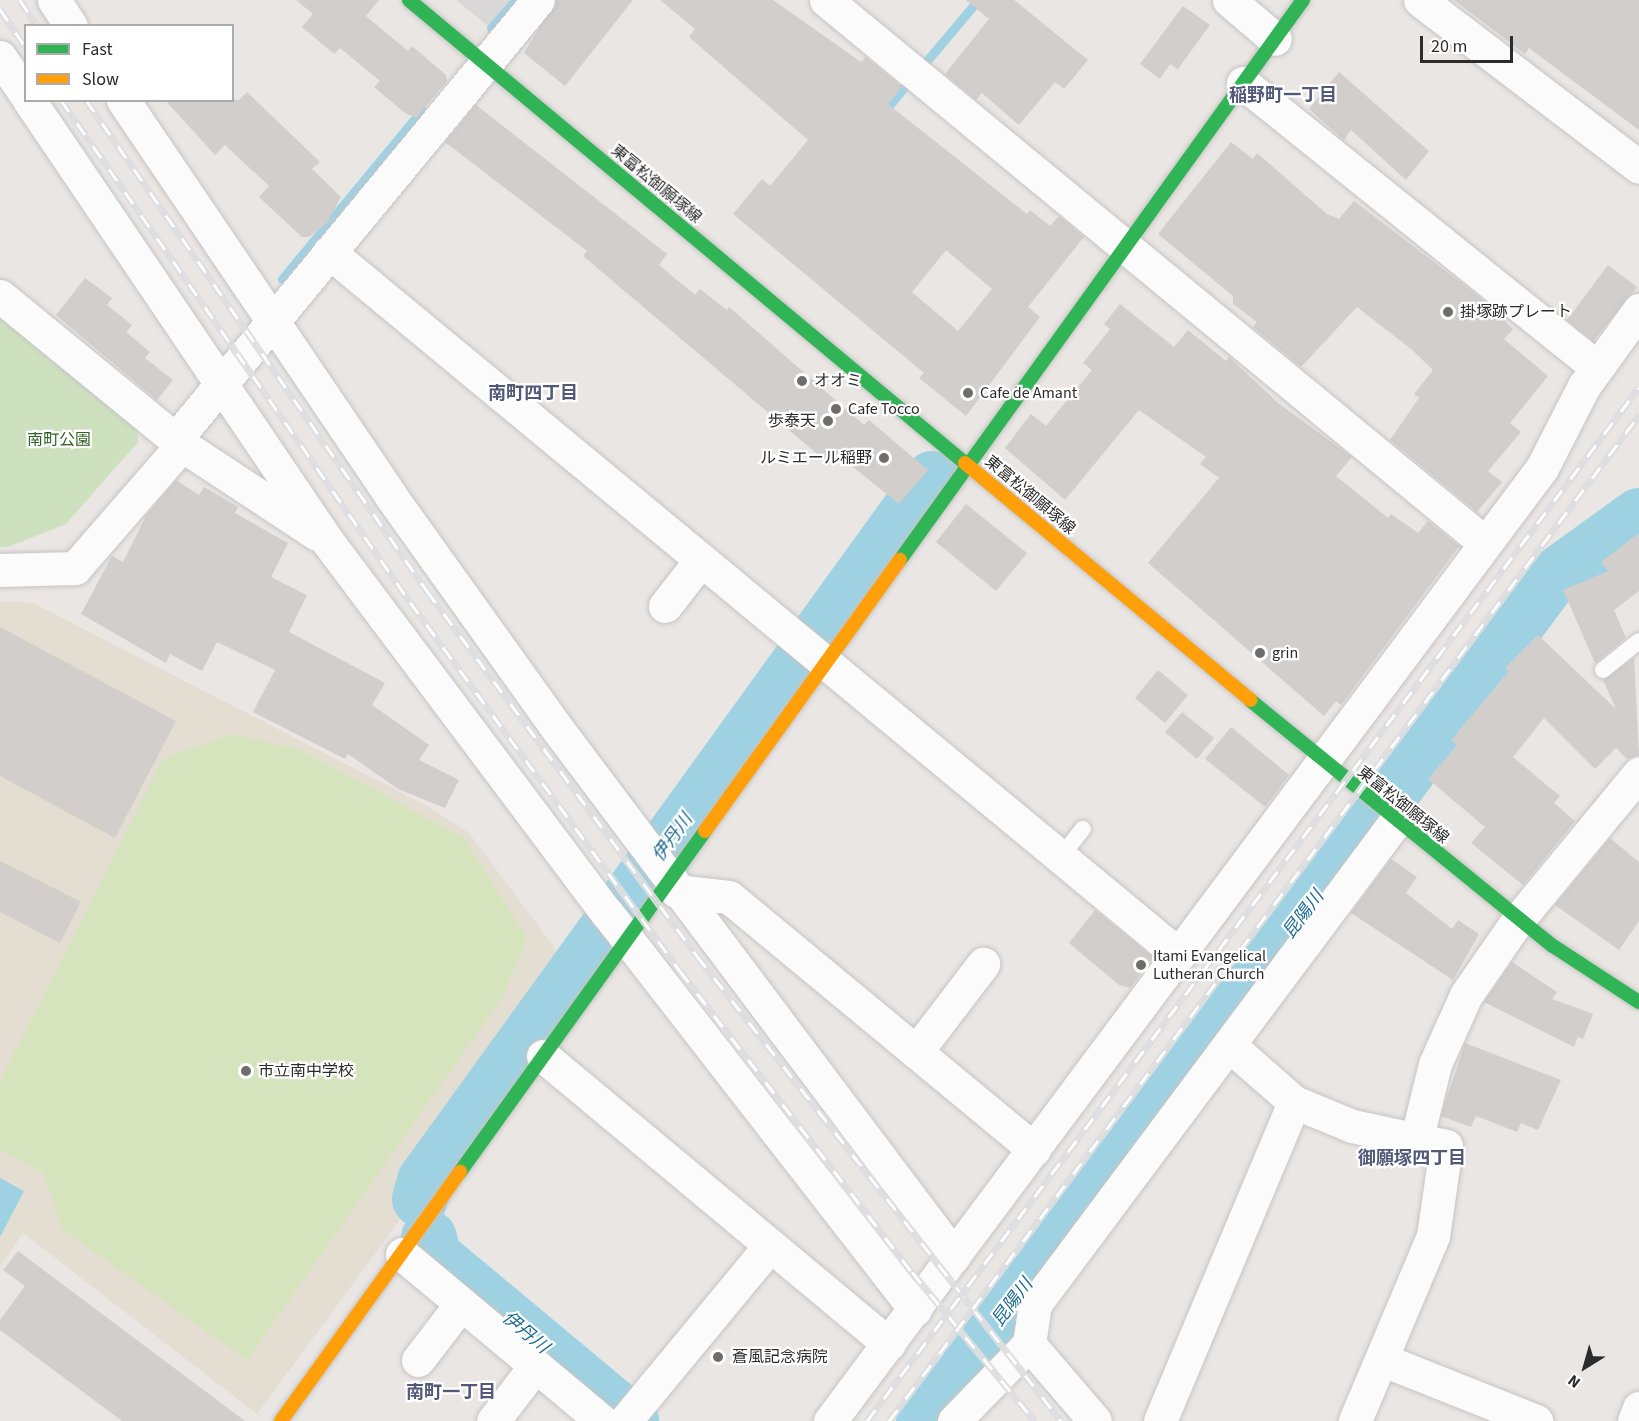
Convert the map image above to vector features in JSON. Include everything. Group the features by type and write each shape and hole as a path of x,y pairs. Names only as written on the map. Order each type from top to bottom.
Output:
{"street":[{"path":"54,0 70,24"},
{"name":"東富松御願塚線","path":"409,0 1386,813 1518,920 1639,1002"},
{"path":"0,570 75,568 179,442 329,252 538,0"},
{"path":"826,0 1124,248 1485,543"},
{"path":"1228,0 1275,39"},
{"path":"281,1421 543,1056 618,928 664,875 817,654 968,466 1303,0"},
{"path":"1420,0 1639,166"},
{"path":"0,57 24,92"},
{"path":"1243,83 1598,368"},
{"path":"30,102 328,542 618,928 915,1309"},
{"path":"124,102 275,319 390,495 664,875 954,1256"},
{"path":"329,252 1179,955"},
{"path":"0,296 179,442 328,542"},
{"path":"830,1421 1325,762 1542,468 1598,368 1639,310"},
{"path":"665,606 700,561"},
{"path":"1417,1137 1435,1064 1466,995 1518,920 1639,773"},
{"path":"968,1415 1029,1344 1035,1304 1229,1045 1386,813"},
{"path":"664,875 729,897 1034,1149"},
{"path":"916,1052 982,964"},
{"path":"1229,1045 1294,1102 1353,1126 1417,1137 1446,1146 1445,1176 1433,1236 1383,1360 1355,1421"},
{"path":"543,1056 889,1344"},
{"path":"1160,1421 1294,1102"},
{"path":"625,1421 770,1246"},
{"path":"402,1254 602,1421"},
{"path":"418,1360 461,1304"},
{"path":"1029,1344 1095,1421"},
{"path":"1383,1360 1536,1421"},
{"path":"493,1421 535,1366"},
{"path":"1634,1421 1639,1408"}],"lane":[{"path":"1603,670 1639,641"},
{"path":"1060,858 1083,829"}],"shaded area":[{"path":"456,0 510,0 488,26"},
{"name":"市立南中学校","path":"0,601 33,603 429,807 469,833 569,967 417,1175 408,1209 257,1414 23,1233 0,1267"}],"green space":[{"name":"南町公園","path":"0,313 138,428 138,442 66,524 8,547 0,547"},
{"name":"市立南中学校","path":"234,734 298,749 463,837 527,938 502,998 247,1360 63,1230 44,1174 0,1150 0,1081 164,758"}],"water":[{"path":"0,1178 24,1191 0,1237"}],"building":[{"path":"296,0 379,0 366,16 408,51 412,46 446,75 447,81 416,118 405,113 374,87 380,81 340,48 334,54 302,27 313,14"},
{"path":"556,0 633,0 565,86 524,53"},
{"path":"660,0 773,0 861,62 866,57 902,87 888,104 1027,214 1030,210 1050,226 1059,216 1084,237 1028,307 1040,317 966,416 919,378 924,373 733,214 762,179 770,186 808,140 689,37 695,29","holes":["946,250 992,289 958,331 912,292"]},
{"path":"966,0 1014,0 1088,60 1064,89 1055,82 1019,125 982,93 976,100 945,74 989,19"},
{"path":"1454,0 1639,0 1639,130 1529,48 1525,54"},
{"path":"1183,6 1210,25 1178,69 1170,64 1160,79 1140,64"},
{"path":"1339,72 1429,151 1406,180 1351,130 1344,140 1309,109"},
{"path":"247,92 320,162 312,169 341,197 327,223 309,237 302,237 259,197 269,186 225,145 215,155 167,102 234,102 234,100 239,100"},
{"path":"476,105 667,254 659,265 695,295 700,289 727,310 729,307 864,425 869,420 928,470 899,504 837,454 829,464 583,256 587,251 445,142"},
{"path":"1231,142 1253,159 1257,153 1327,214 1339,219 1354,201 1477,295 1513,329 1504,339 1548,376 1510,423 1521,432 1488,471 1502,482 1477,512 1390,440 1419,398 1414,394 1433,370 1411,349 1357,307 1301,367 1253,327 1257,322 1233,304 1233,296 1158,234"},
{"path":"1608,265 1637,287 1593,341 1567,320"},
{"path":"85,278 112,298 107,305 132,325 126,332 150,352 145,358 173,380 157,400 56,315"},
{"path":"1120,304 1174,347 1188,330 1226,361 1229,357 1278,403 1352,457 1336,476 1388,518 1391,514 1418,533 1428,521 1459,546 1341,705 1336,701 1324,716 1148,563 1219,478 1200,464 1206,457 1139,410 1065,500 1005,448 1031,414 1046,426 1092,370 1083,363 1110,329 1104,324"},
{"path":"176,480 199,495 204,487 238,507 235,513 288,543 271,577 307,595 289,632 385,683 372,705 429,745 419,760 459,780 445,808 398,789 348,754 345,759 253,712 275,670 217,642 202,671 170,654 166,663 81,614 112,556 123,562 146,516"},
{"path":"966,504 1027,553 996,591 936,542"},
{"path":"1639,533 1639,591 1614,610 1626,638 1595,663 1563,590 1608,571 1601,562"},
{"path":"0,627 176,721 115,838 0,776"},
{"path":"1538,635 1616,709 1603,680 1634,658 1639,755 1627,759 1616,748 1595,769 1544,718 1513,757 1560,796 1554,803 1575,821 1523,885 1471,843 1485,827 1428,779 1457,745 1451,740 1509,671 1505,668"},
{"path":"1158,670 1188,695 1165,723 1135,698"},
{"path":"1182,712 1214,738 1197,759 1165,732"},
{"path":"1231,727 1289,775 1265,807 1205,759"},
{"path":"1610,838 1639,862 1639,921 1619,950 1555,905"},
{"path":"1391,859 1417,877 1406,893 1452,929 1458,920 1479,934 1453,980 1351,913"},
{"path":"0,861 81,902 60,943 0,912"},
{"path":"1095,910 1153,957 1130,988 1119,985 1069,943"},
{"path":"1512,962 1557,992 1552,999 1593,1014 1583,1039 1578,1037 1574,1047 1484,1002"},
{"path":"1465,1043 1561,1080 1538,1130 1521,1123 1517,1132 1476,1116 1471,1127 1441,1116"},
{"path":"18,1251 245,1421 122,1421 0,1330 0,1320 25,1286 3,1270"}],"waterway":[{"path":"491,28 515,0"},
{"path":"924,64 978,0"},
{"path":"883,113 905,86"},
{"path":"282,279 422,110"},
{"name":"伊丹川","path":"420,1199 425,1181 932,479"},
{"name":"昆陽川","path":"924,1421 1549,581 1639,516"},
{"name":"伊丹川","path":"429,1238 433,1256 631,1421"}],"railway":[{"path":"20,0 36,24"},
{"path":"0,9 24,45"},
{"path":"62,102 410,602 680,971 912,1272 1035,1421"},
{"path":"87,102 427,591 697,956 1061,1421"},
{"path":"867,1421 1639,387"},
{"path":"889,1421 1639,415"}],"traffic: fast":[{"path":"409,0 965,463"},
{"path":"900,560 1303,0"},
{"path":"1250,700 1553,946 1639,1002"},
{"path":"460,1172 705,831"}],"traffic: slow":[{"path":"965,463 1250,700"},
{"path":"705,831 900,560"},
{"path":"281,1421 460,1172"}],"place":[{"name":"掛塚跡プレート","path":"1448,312"},
{"name":"オオミ","path":"802,381"},
{"name":"Cafe de Amant","path":"968,393"},
{"name":"Cafe Tocco","path":"836,409"},
{"name":"歩泰天","path":"828,421"},
{"name":"ルミエール稲野","path":"884,458"},
{"name":"grin","path":"1260,653"},
{"name":"Itami Evangelical Lutheran Church","path":"1141,965"},
{"name":"市立南中学校","path":"246,1071"},
{"name":"蒼風記念病院","path":"718,1357"}],"district":[{"name":"稲野町一丁目","path":"1283,96"},
{"name":"南町四丁目","path":"533,394"},
{"name":"御願塚四丁目","path":"1412,1159"},
{"name":"南町一丁目","path":"451,1393"}]}
